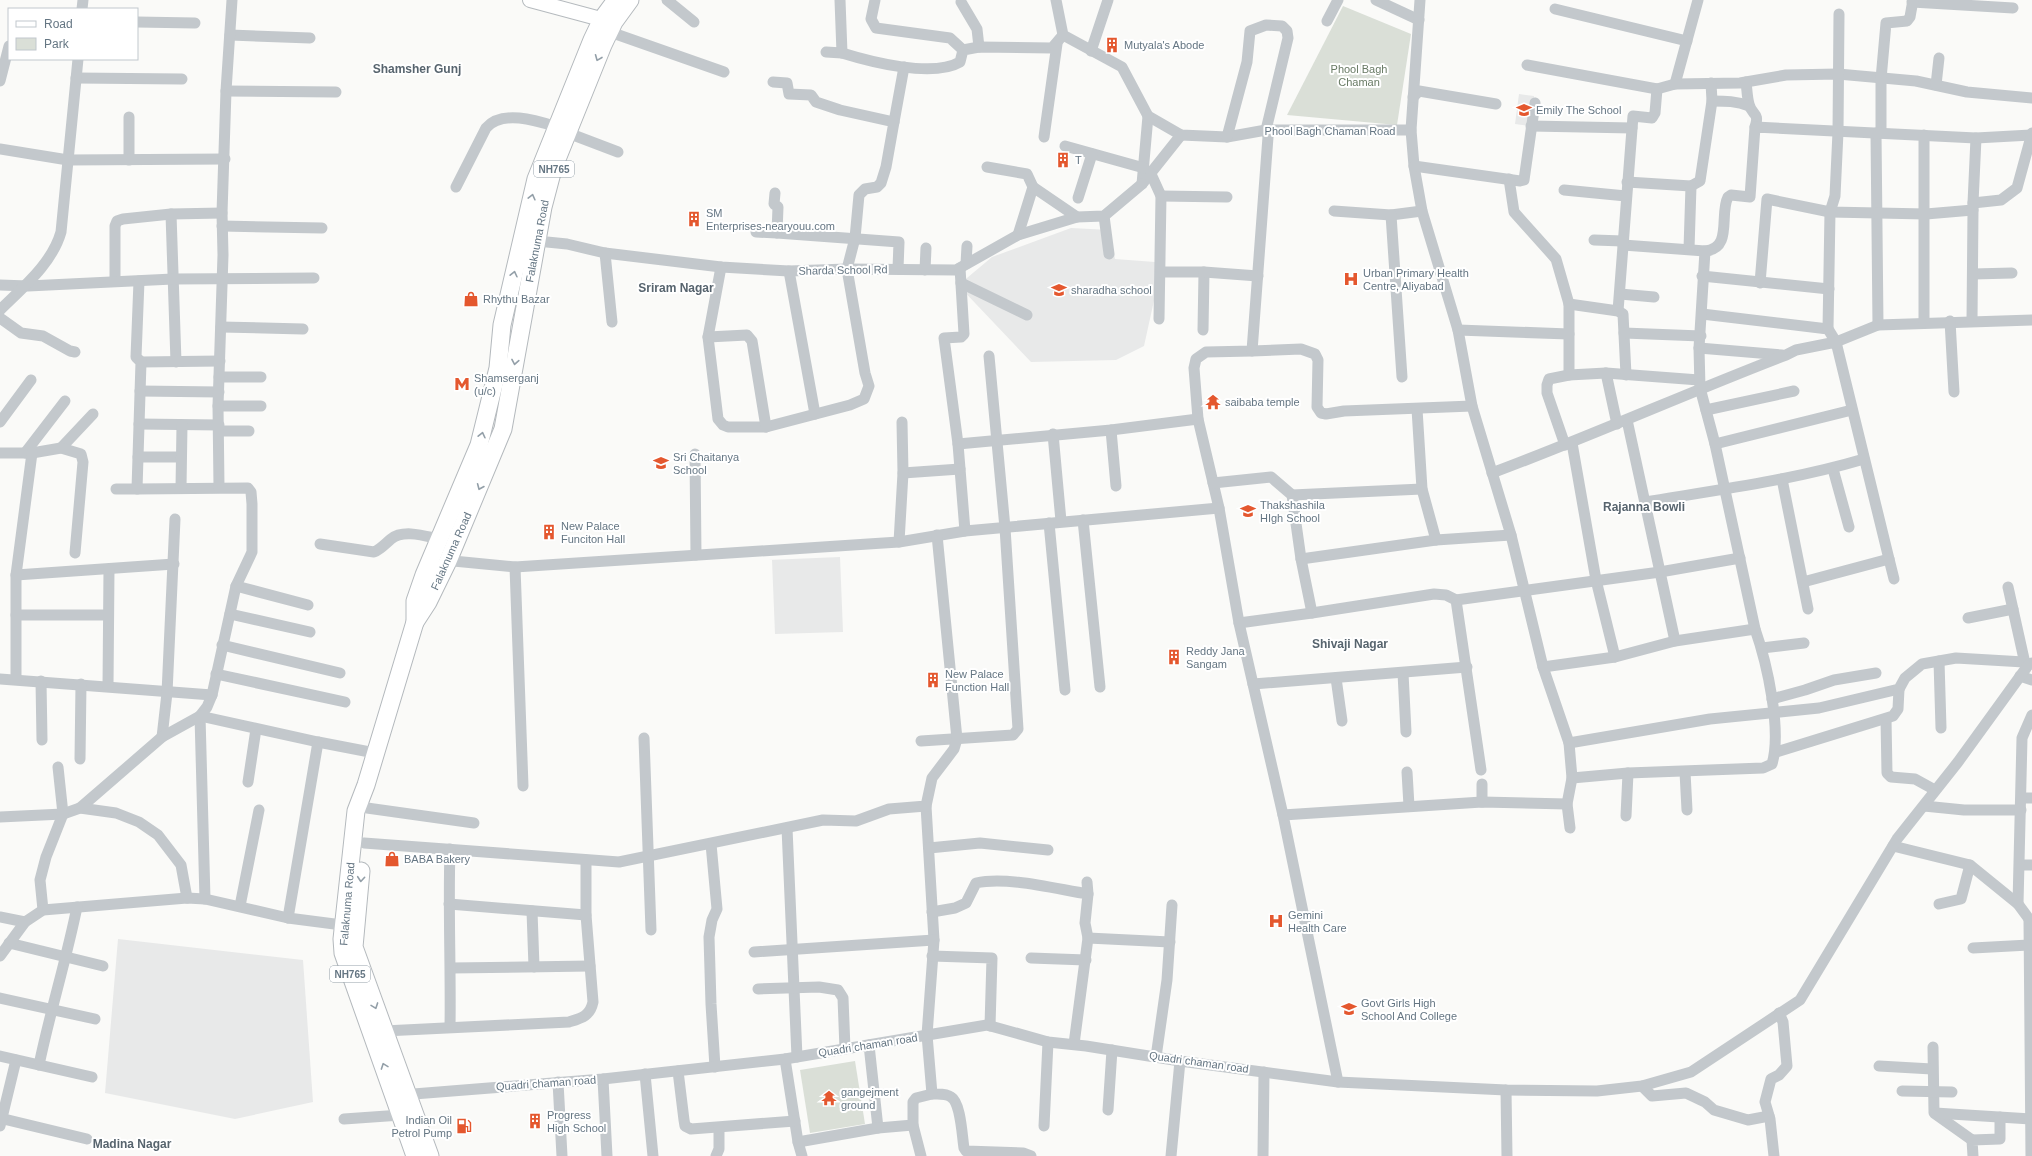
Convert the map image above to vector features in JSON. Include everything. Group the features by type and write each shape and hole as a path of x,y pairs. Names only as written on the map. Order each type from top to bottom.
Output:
{"highway":[{"name":"Falaknuma Road","path":"414,622 428,602 448,561 503,429 530,238 536,179 562,130 609,25 616,0"},
{"name":"Falaknuma Road","path":"609,25 630,0"},
{"name":"Falaknuma Road","path":"415,1156 401,1115 401,1095 384,1031 354,947 350,926 356,811 366,785 414,622 415,601 439,539 480,445 498,368 502,325 530,238"},
{"name":"Falaknuma Road","path":"366,785 367,808 364,843 350,926 342,939 343,954 401,1095 430,1156"}],"main road":[{"path":"530,0 609,25"}],"street":[{"path":"219,487 218,406 223,279 222,213 225,159 226,91 232,0"},
{"path":"668,0 694,22"},
{"path":"840,0 842,53"},
{"path":"875,0 871,19 876,28 950,38 963,50"},
{"path":"1044,137 1060,39 1056,0"},
{"path":"1091,50 1108,0"},
{"path":"1327,21 1338,0"},
{"path":"1376,0 1419,20"},
{"path":"1420,0 1411,130 1414,166 1422,211 1458,330 1472,406 1511,535 1543,668 1569,743 1572,778 1567,804 1570,828"},
{"path":"1675,84 1698,0"},
{"path":"1878,324 1876,213 1878,133 1886,23 1907,21 1910,17 1912,1 1965,2 2013,8"},
{"path":"961,2 977,29 979,47"},
{"path":"1554,9 1687,41"},
{"path":"1839,14 1838,132 1835,196 1830,212 1828,329 1836,342 1894,579"},
{"path":"138,22 195,23"},
{"path":"609,25 724,72"},
{"path":"1227,137 1248,62 1250,30 1256,27 1276,25 1285,28 1288,38 1266,130 1268,137 1252,351"},
{"path":"230,35 310,38"},
{"path":"963,50 979,47 1052,48 1060,39"},
{"path":"1060,39 1091,50 1122,67 1148,116 1148,171 1162,196 1161,272 1158,318"},
{"path":"0,81 8,50"},
{"path":"826,52 842,53 868,61 904,68 943,68 953,66 960,62 963,50"},
{"path":"1936,85 1939,58"},
{"path":"0,310 24,286 53,252 58,242 61,232 78,60"},
{"path":"1527,65 1657,89 1675,84 1740,83 1786,75 1838,74 1916,81 1967,92 2032,98"},
{"path":"721,268 708,337 718,418 722,425 728,427 766,427 850,405 864,399 869,386 865,373 847,269 855,238 859,195 865,189 877,186 881,183 886,167 904,68"},
{"path":"76,78 182,79"},
{"path":"773,82 787,83 790,94 811,95 816,102 828,106 894,122"},
{"path":"1746,82 1749,106"},
{"path":"1627,182 1691,186 1696,184 1701,177 1712,101 1711,83"},
{"path":"1618,311 1633,116 1652,118 1655,113 1657,89"},
{"path":"226,91 336,92"},
{"path":"1413,97 1419,91 1496,104"},
{"path":"1712,101 1736,102 1749,106 1757,115 1758,120 1755,127 1750,197"},
{"path":"1414,166 1524,180 1535,104"},
{"name":"Phool Bagh Chaman Road","path":"1148,116 1181,136 1227,137 1266,130 1411,130"},
{"path":"129,117 129,160"},
{"path":"456,187 486,128 492,122 511,118 527,118 618,152"},
{"path":"1531,126 1632,128"},
{"path":"1594,240 1705,251 1711,250 1719,245 1724,234 1725,207 1728,197 1731,195 1767,199 1830,212 1926,214 1973,207 2001,200 2017,188 2032,134 1976,138 1755,127"},
{"path":"1924,135 1926,214 1924,322"},
{"path":"1109,254 1104,216 1142,184 1148,171 1181,136"},
{"path":"1972,321 1973,207 1976,138"},
{"path":"1065,146 1148,171"},
{"path":"0,149 68,160 225,159"},
{"path":"1078,198 1092,154"},
{"path":"987,167 1027,174 1033,186 1077,217"},
{"path":"1509,179 1514,212 1556,259 1569,304 1569,375"},
{"path":"1018,236 1033,186"},
{"path":"1689,249 1691,186"},
{"path":"1564,190 1626,196"},
{"path":"775,193 774,204 778,207 777,233"},
{"path":"1162,196 1227,197"},
{"path":"1760,283 1767,199"},
{"path":"1334,211 1391,215 1422,211"},
{"path":"115,281 115,226 117,221 123,218 171,214 222,213"},
{"path":"171,214 176,362"},
{"path":"1391,215 1402,377"},
{"name":"Sharda School Rd","path":"530,238 567,244 605,254 721,268 789,271 847,269 925,270 963,266 1018,236 1077,217 1104,216"},
{"path":"222,226 322,228"},
{"path":"756,232 899,242 898,269"},
{"path":"965,531 958,444 944,338 961,337 964,334 961,283 967,246"},
{"path":"925,270 926,248"},
{"path":"1572,778 1628,773 1763,768 1772,764 1776,752 1772,699 1762,648 1755,629 1715,444 1700,384 1699,348 1702,314 1702,276 1705,251"},
{"path":"605,254 612,322"},
{"path":"789,271 815,414"},
{"path":"1161,272 1204,272 1258,276"},
{"path":"1203,330 1204,272"},
{"path":"1973,274 2012,273"},
{"path":"1702,276 1829,289"},
{"path":"0,285 24,286 173,279 314,278"},
{"path":"137,489 141,362 136,356 139,281"},
{"path":"961,283 1027,315"},
{"path":"1620,294 1654,297"},
{"path":"1569,304 1618,311 1623,314 1626,375"},
{"path":"1702,314 1828,329"},
{"path":"0,318 21,333 43,336 70,351 75,352"},
{"path":"1492,473 1622,422 1700,384 1786,355 1796,350 1836,342 1878,324 2032,320"},
{"path":"1950,321 1954,392"},
{"path":"221,327 303,330"},
{"path":"1458,330 1569,334"},
{"path":"1624,333 1701,336"},
{"path":"708,337 747,335 752,341 766,427"},
{"path":"1699,348 1786,355"},
{"path":"1338,1082 1283,815 1239,623 1219,508 1198,418 1194,368 1196,359 1206,352 1301,349 1315,354 1318,360 1317,407 1321,412 1326,414 1344,411 1472,406"},
{"path":"921,741 1013,735 1018,729 1005,528 989,356"},
{"path":"141,362 220,361"},
{"path":"1606,373 1645,502 1675,641"},
{"path":"1615,657 1596,580 1568,444 1547,393 1547,385 1549,379 1569,375 1606,373 1700,384"},
{"path":"219,377 261,377"},
{"path":"0,422 30,380"},
{"path":"140,391 219,392"},
{"path":"1706,410 1794,392"},
{"path":"16,679 16,574 28,453 65,401"},
{"path":"218,406 261,406"},
{"path":"1417,409 1422,489 1436,540"},
{"path":"1715,444 1852,410"},
{"path":"61,448 93,414"},
{"path":"958,444 1053,434 1111,430 1198,418"},
{"path":"899,542 903,473 902,422"},
{"path":"139,424 182,424 249,431"},
{"path":"181,488 182,424"},
{"path":"1111,430 1116,486"},
{"path":"1053,434 1061,521"},
{"path":"0,453 28,453 61,448 81,454 83,462 75,553"},
{"path":"695,454 696,555"},
{"path":"138,457 181,457"},
{"path":"1645,502 1724,490 1833,469 1864,459"},
{"path":"903,473 960,469"},
{"path":"1833,469 1849,527"},
{"path":"1213,483 1272,477 1292,495 1301,559 1312,613"},
{"path":"1782,479 1804,582 1808,609"},
{"path":"0,817 63,814 80,808 162,737 200,716 207,707 212,695 236,586 252,552 251,492 248,488 219,487 116,489"},
{"path":"1292,495 1422,489"},
{"path":"431,559 515,568 899,542 965,531 1061,521 1219,508"},
{"path":"162,737 167,693 175,519"},
{"path":"1083,520 1100,687"},
{"path":"1049,523 1065,690"},
{"path":"320,544 374,552 380,550 391,539 398,535 407,534 439,539"},
{"path":"1301,559 1436,540 1511,535"},
{"path":"932,1094 927,1036 934,940 926,806 932,778 954,749 957,739 938,536"},
{"path":"1239,623 1434,594 1446,595 1456,600 1660,572 1740,558"},
{"path":"1804,582 1889,559"},
{"path":"16,574 174,564"},
{"path":"515,568 523,786"},
{"path":"108,686 109,569"},
{"path":"236,586 308,605"},
{"path":"2008,587 2026,667 2032,680"},
{"path":"1456,600 1481,770"},
{"path":"1968,618 2013,609"},
{"path":"230,614 310,632"},
{"path":"16,615 108,615"},
{"path":"1543,668 1615,657 1675,641 1755,629"},
{"path":"1762,648 1804,643"},
{"path":"222,645 340,673"},
{"path":"1776,752 1893,716 1898,709 1899,689 1905,678 1922,664 1956,658 2026,667"},
{"path":"1939,661 1941,728"},
{"name":"Quadri chaman road","path":"401,1095 535,1080 558,1082 603,1079 785,1059 990,1026 1048,1042 1074,1044 1180,1061 1338,1082 1506,1090 1597,1091 1642,1086 1691,1072 1800,1000 1893,846 2026,667"},
{"path":"1253,684 1467,668"},
{"path":"1403,673 1406,732"},
{"path":"216,674 345,702"},
{"path":"1772,699 1834,680 1876,674"},
{"path":"1336,678 1342,721"},
{"path":"0,679 108,686 167,693 212,695"},
{"path":"40,681 42,740"},
{"path":"80,759 81,684"},
{"path":"1569,743 1710,719 1819,708 1899,689"},
{"path":"2018,904 2021,810 2027,798 2022,738 2032,715"},
{"path":"200,716 375,753"},
{"path":"200,716 205,899"},
{"path":"1886,719 1887,773 1891,777 1915,779 1935,790"},
{"path":"248,782 256,729"},
{"path":"644,738 651,930"},
{"path":"288,918 318,742"},
{"path":"43,910 40,880 46,856 63,814 58,767"},
{"path":"1407,772 1409,806"},
{"path":"1685,772 1687,810"},
{"path":"1626,816 1628,773"},
{"path":"1482,784 1482,802"},
{"path":"1283,815 1482,802 1567,804"},
{"path":"364,843 619,862 823,820 856,821 889,809 926,806"},
{"path":"1924,806 1964,810 2021,810"},
{"path":"80,808 116,813 139,822 158,835 181,865 187,898"},
{"path":"367,808 474,824"},
{"path":"240,906 259,810"},
{"path":"787,828 797,1057"},
{"path":"929,848 980,843 1048,850"},
{"path":"711,844 717,909 712,920 709,937 711,1004 716,1067"},
{"path":"1893,846 1970,865 2018,904 2030,921 2031,1156"},
{"path":"450,849 450,1027"},
{"path":"384,1031 569,1022 584,1018 591,1010 593,1002 586,915 586,860"},
{"path":"1939,904 1961,899 1970,865"},
{"path":"2020,865 2032,865"},
{"path":"932,912 955,908 966,903 976,883 984,881 1003,881 1088,894"},
{"path":"1074,1044 1088,938 1085,923 1088,882"},
{"path":"0,956 25,922 43,910 77,907 187,898 205,899 288,918 350,926"},
{"path":"449,904 586,915"},
{"path":"1156,1057 1167,980 1172,905"},
{"path":"39,1065 51,1009 67,956 77,907"},
{"path":"532,911 534,968"},
{"path":"0,917 25,922"},
{"path":"1088,938 1170,942"},
{"path":"754,952 934,940"},
{"path":"9,943 103,966"},
{"path":"1973,948 2029,945"},
{"path":"932,956 992,958 990,1026"},
{"path":"1031,958 1086,960"},
{"path":"451,968 590,966"},
{"path":"758,989 819,986 838,990 843,998 845,1049"},
{"path":"0,998 96,1019"},
{"path":"1774,1156 1770,1116 1765,1102 1771,1079 1780,1075 1787,1066 1783,1022 1779,1013"},
{"path":"1044,1126 1048,1042"},
{"path":"869,1045 878,1128"},
{"path":"1933,1048 1932,1069 1934,1113"},
{"path":"1108,1110 1112,1050"},
{"path":"0,1056 92,1077"},
{"path":"785,1059 798,1142 802,1156"},
{"path":"16,1060 1,1121 87,1139"},
{"path":"1171,1156 1180,1061"},
{"path":"1879,1066 1932,1069"},
{"path":"678,1071 685,1126 695,1130 795,1121"},
{"path":"1263,1156 1264,1072"},
{"path":"645,1074 653,1156"},
{"path":"603,1079 607,1156"},
{"path":"558,1082 562,1156"},
{"path":"1642,1086 1652,1096 1686,1093 1705,1102 1714,1110 1748,1120 1770,1116"},
{"path":"1506,1090 1507,1156"},
{"path":"1902,1091 1934,1093 1952,1092"},
{"path":"922,1156 914,1124 913,1102 916,1098 932,1094 944,1094 952,1097 957,1106 964,1148 966,1151 1023,1153 1031,1156"},
{"path":"1934,1113 2031,1119"},
{"path":"1934,1113 1972,1140 2000,1139 2000,1117"},
{"path":"344,1119 401,1115"},
{"path":"798,1142 878,1128 914,1124"},
{"path":"716,1156 719,1149 719,1128"},
{"path":"1972,1140 1973,1156"}],"shaded area":[{"name":"Emily The School","path":"1519,94 1534,96 1530,126 1515,124"},
{"name":"sharadha school","path":"1071,228 1110,230 1115,259 1155,262 1155,296 1144,346 1116,360 1031,362 957,284 961,283 992,257"},
{"path":"840,557 843,632 775,634 772,560 768,560"},
{"path":"118,939 303,960 313,1102 235,1119 105,1093"}],"green space":[{"name":"Phool Bagh Chaman","path":"1343,6 1411,34 1397,125 1287,115"},
{"path":"855,1061 865,1124 810,1133 800,1070"}],"place":[{"name":"Mutyala's Abode","path":"1112,45"},
{"name":"Emily The School","path":"1524,110"},
{"name":"T","path":"1063,160"},
{"name":"SM Enterprises-nearyouu.com","path":"694,219"},
{"name":"Urban Primary Health Centre, Aliyabad","path":"1351,279"},
{"name":"sharadha school","path":"1059,290"},
{"name":"Rhythu Bazar","path":"471,299"},
{"name":"Shamserganj (u/c)","path":"462,384"},
{"name":"saibaba temple","path":"1213,402"},
{"name":"Sri Chaitanya School","path":"661,463"},
{"name":"Thakshashila HIgh School","path":"1248,511"},
{"name":"New Palace Funciton Hall","path":"549,532"},
{"name":"Reddy Jana Sangam","path":"1174,657"},
{"name":"New Palace Function Hall","path":"933,680"},
{"name":"BABA Bakery","path":"392,859"},
{"name":"Gemini Health Care","path":"1276,921"},
{"name":"Govt Girls High School And College","path":"1349,1009"},
{"name":"gangejment ground","path":"829,1098"},
{"name":"Progress High School","path":"535,1121"},
{"name":"Indian Oil Petrol Pump","path":"464,1126"}],"district":[{"name":"Shamsher Gunj","path":"417,69"},
{"name":"Sriram Nagar","path":"676,288"},
{"name":"Rajanna Bowli","path":"1644,507"},
{"name":"Shivaji Nagar","path":"1350,644"},
{"name":"Madina Nagar","path":"132,1144"}]}
